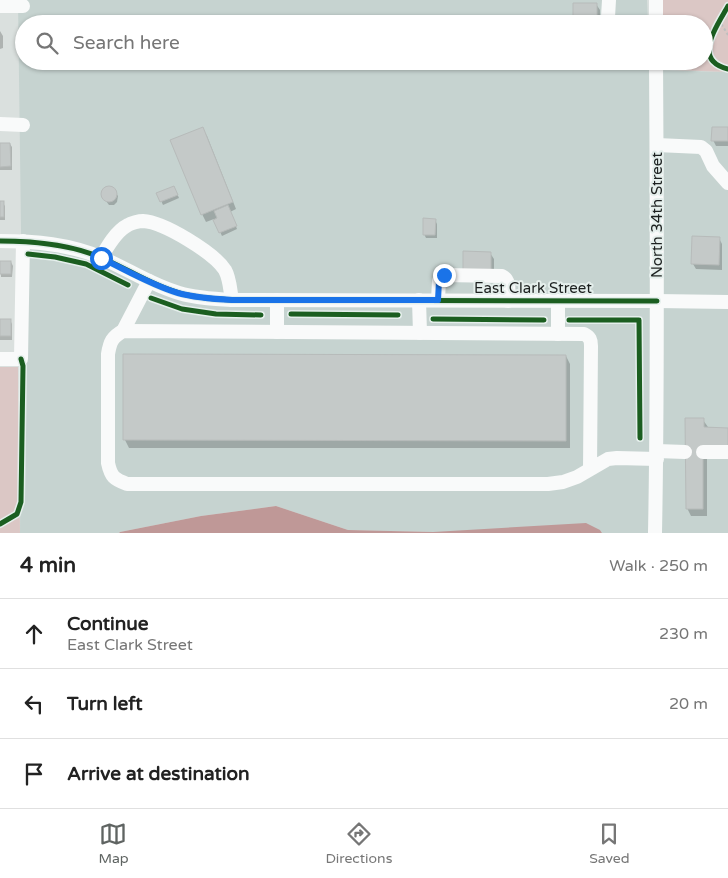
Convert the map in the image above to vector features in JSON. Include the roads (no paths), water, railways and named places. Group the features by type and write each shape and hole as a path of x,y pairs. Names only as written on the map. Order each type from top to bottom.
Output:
{"street":[{"path":"608,0 608,15"},
{"path":"656,0 656,15"},
{"path":"0,6 23,6"},
{"name":"North 34th Street","path":"655,533 657,455 656,70"},
{"path":"0,124 23,125"},
{"path":"657,145 701,147 706,151 713,166 728,183"},
{"path":"101,258 111,240 127,225 142,221 163,226 217,260 226,272 232,300"},
{"name":"East Clark Street","path":"0,241 23,241 76,249 101,258 161,287 180,294 202,298 232,300 657,300 728,302"},
{"path":"0,360 21,359 23,241"},
{"path":"438,300 439,281 441,276 444,275 502,276 507,279 508,283 508,300"},
{"path":"149,281 123,331 115,336 109,345 108,354 108,463 110,472 116,480 127,484 548,484 564,482 577,477 608,459 685,452"},
{"path":"277,300 277,332"},
{"path":"419,300 420,333"},
{"path":"558,300 558,334"},
{"path":"123,331 584,334 591,340 590,469"},
{"path":"703,452 728,452"}]}
